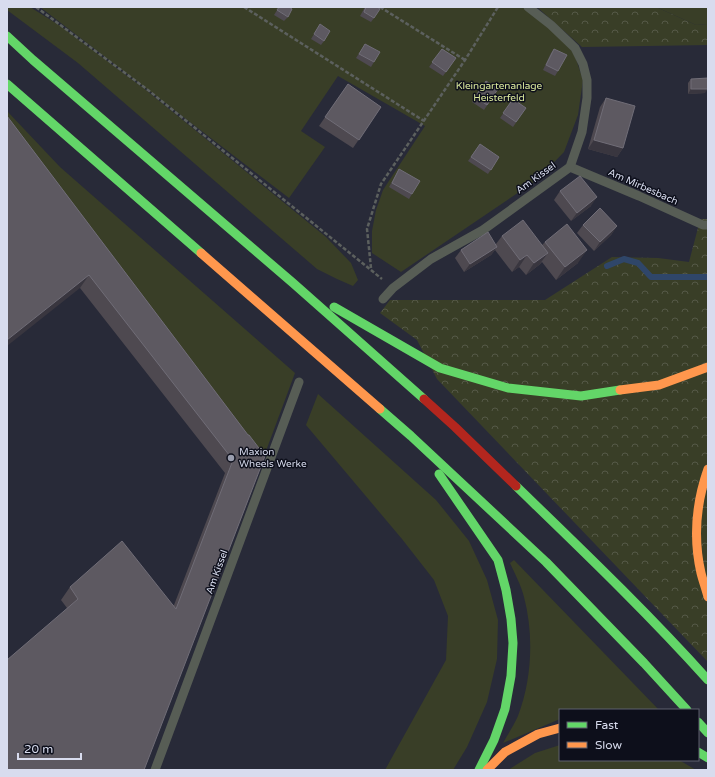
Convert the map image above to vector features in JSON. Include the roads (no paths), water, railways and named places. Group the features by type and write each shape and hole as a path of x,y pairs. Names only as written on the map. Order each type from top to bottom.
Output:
{"highway":[{"path":"7,36 293,283 455,428 573,541 673,641 708,680"},
{"path":"7,84 411,436 546,562 644,663 686,709"},
{"path":"293,283 440,368 508,388 581,396 659,385 708,367"},
{"path":"411,436 498,560 506,590 513,643 511,676 505,708 494,740 478,770"},
{"path":"708,469 704,478 698,504 697,550 701,574 708,597"},
{"path":"699,723 708,733"},
{"path":"487,770 506,752 538,734 559,728"},
{"path":"699,753 708,758"}],"lane":[{"name":"Am Kissel","path":"383,299 393,288 431,259 483,230 570,167 582,132 587,98 587,80 583,64 575,48 551,25 528,7"},
{"name":"Am Mirbesbach","path":"570,167 703,225 708,225"},
{"name":"Am Kissel","path":"155,770 299,382"}],"waterway":[{"path":"607,266 624,259 638,263 651,277 708,277"}],"place":[{"name":"Maxion Wheels Werke","path":"231,458"}],"park label":[{"name":"Kleingartenanlage Heisterfeld","path":"499,92"}]}
